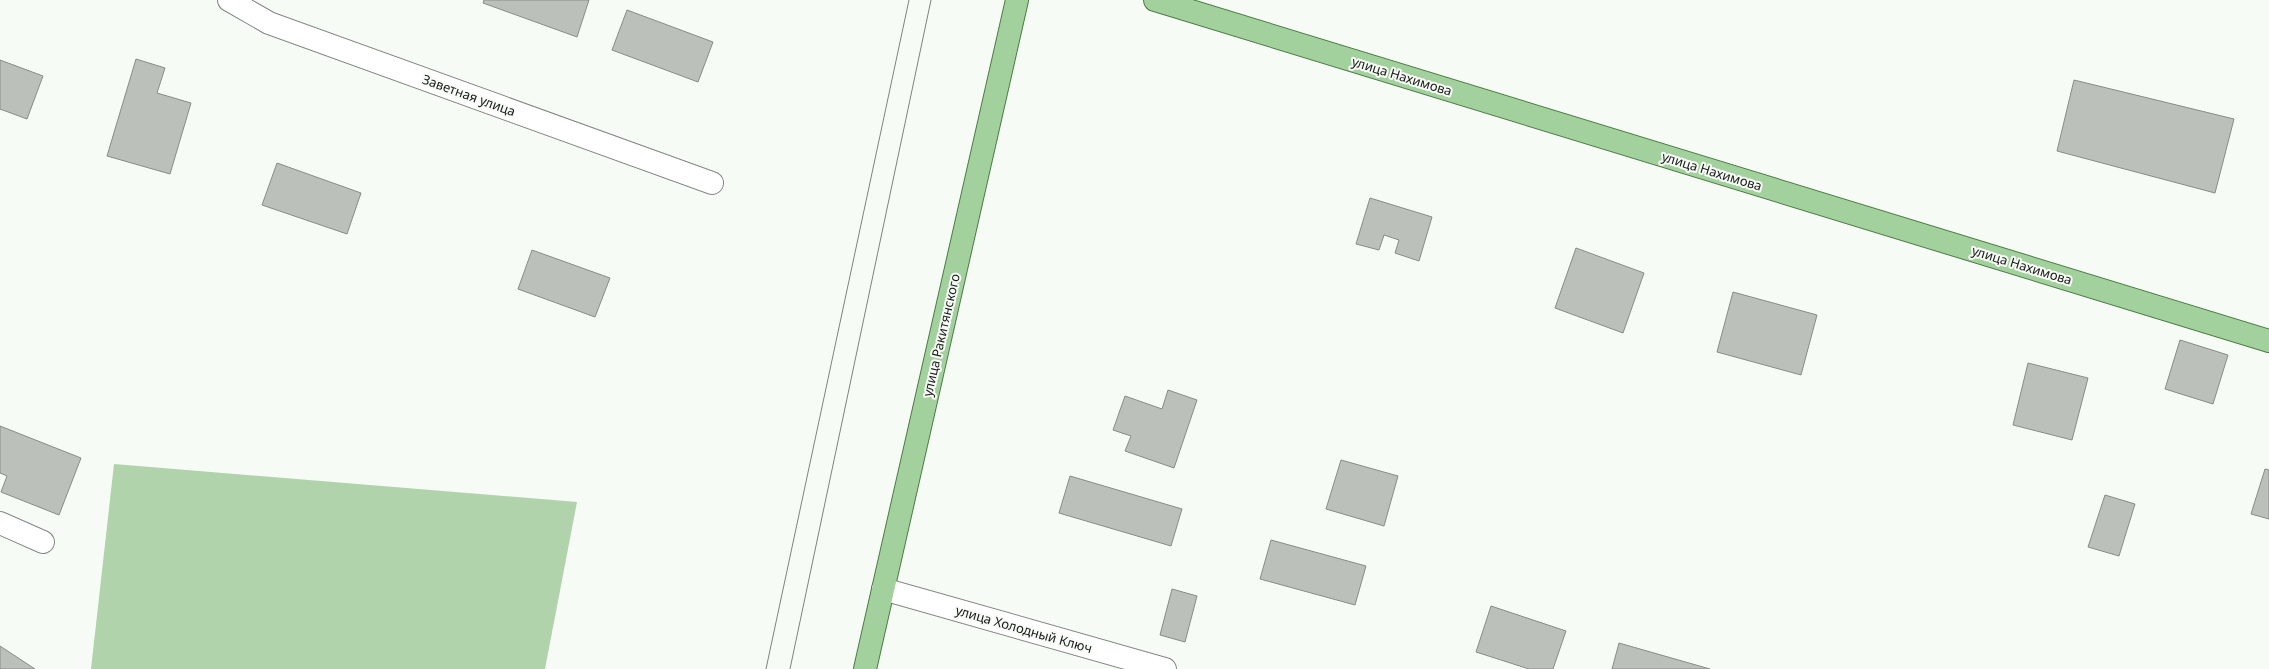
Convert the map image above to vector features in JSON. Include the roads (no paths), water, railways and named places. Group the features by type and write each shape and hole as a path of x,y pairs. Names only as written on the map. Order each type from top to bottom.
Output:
{"main road":[{"name":"улица Ракитянского","path":"864,669 1017,0"},
{"name":"улица Нахимова","path":"1155,0 2269,341"}],"street":[{"name":"Заветная улица","path":"229,0 269,23 712,183"},
{"path":"0,522 43,542"},
{"name":"улица Холодный Ключ","path":"883,589 1165,669"}],"tram line":[{"path":"766,669 909,0"},
{"path":"790,669 931,0"}]}
